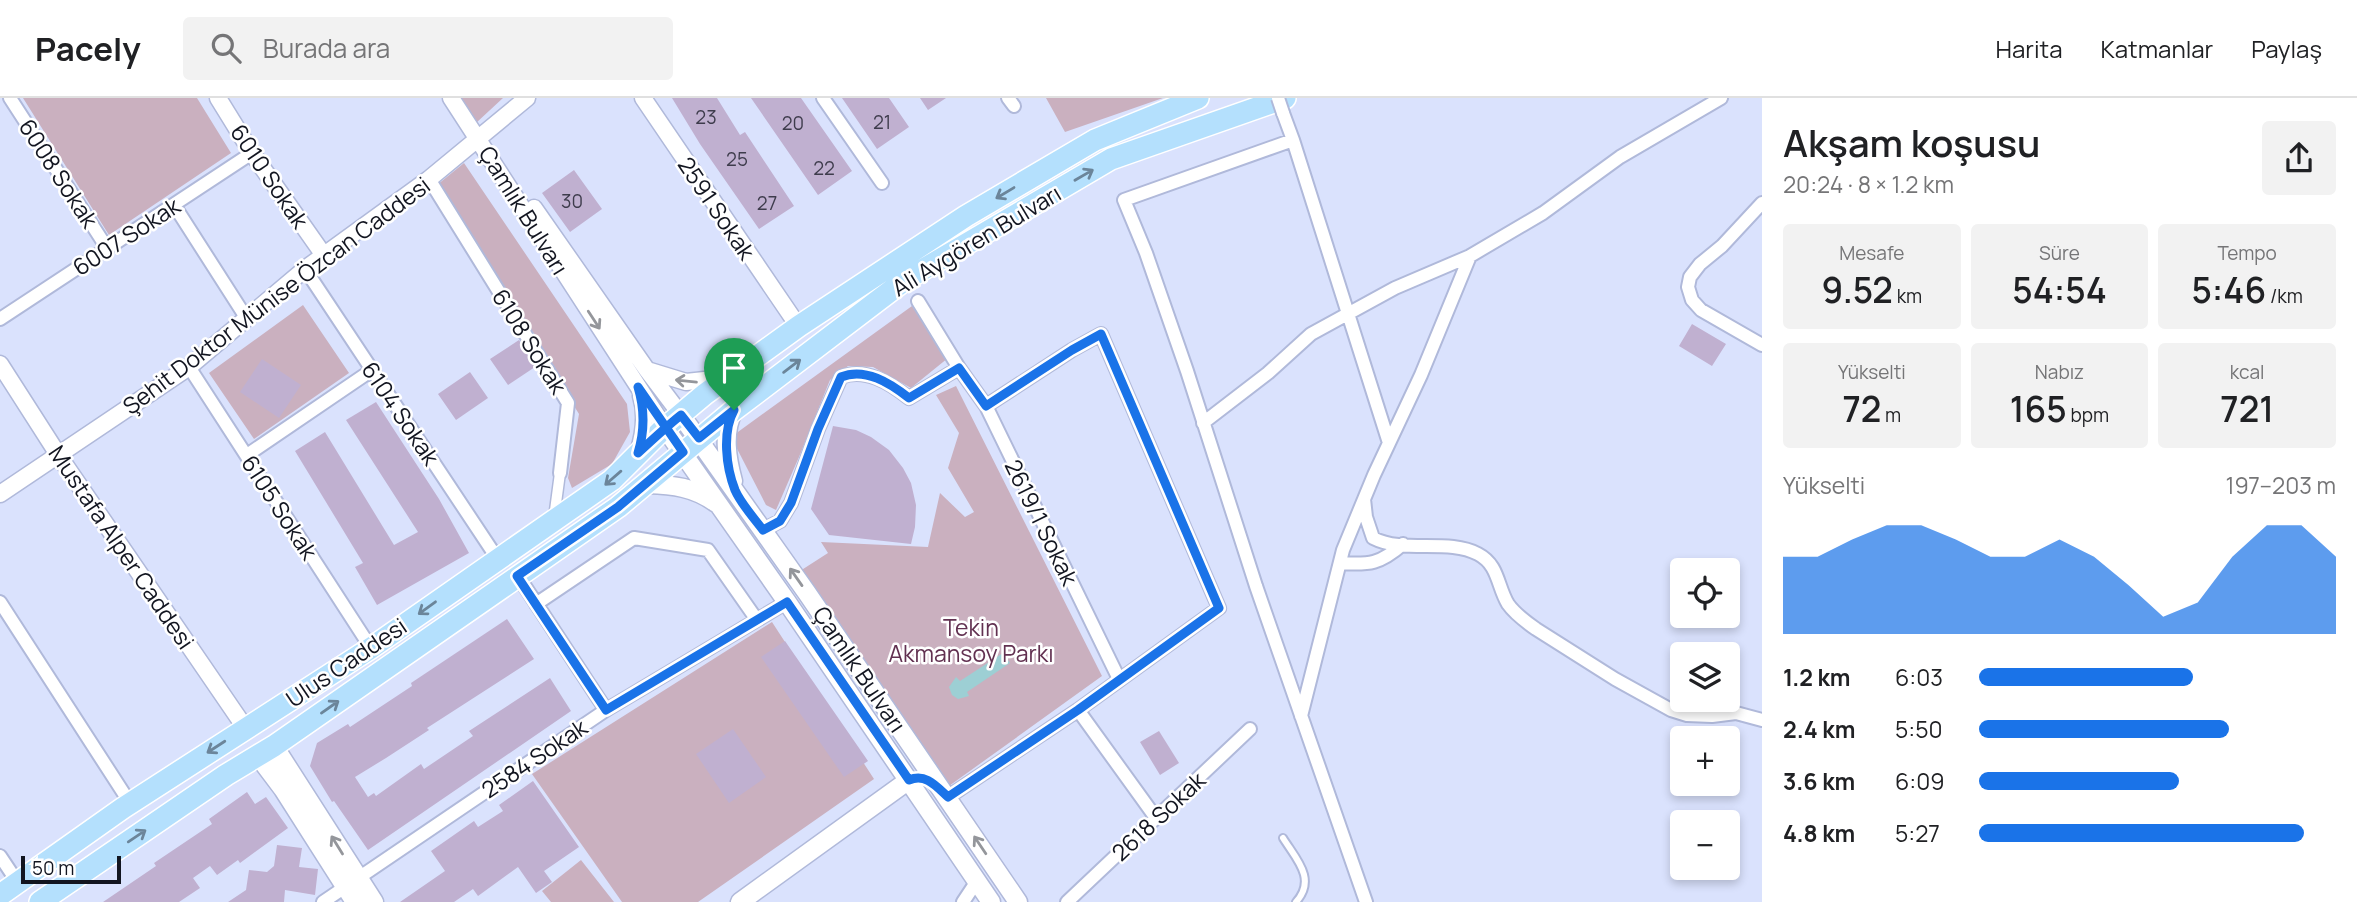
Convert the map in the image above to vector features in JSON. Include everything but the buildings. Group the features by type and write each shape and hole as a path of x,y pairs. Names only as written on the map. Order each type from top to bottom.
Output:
{"main road":[{"name":"Ali Aygören Bulvarı","path":"673,421 726,377 966,216 1095,140 1198,98"},
{"name":"Ali Aygören Bulvarı","path":"691,445 905,280 1111,159 1284,106"},
{"path":"734,410 727,427 727,448 736,492"},
{"path":"673,421 691,445 721,506 991,902"},
{"name":"Ulus Caddesi","path":"9,889 130,803 371,648 612,480 673,421"},
{"name":"Çamlık Bulvarı","path":"691,445 736,492 1018,902"},
{"name":"Ulus Caddesi","path":"40,902 215,782 266,751 618,507 691,445"},
{"path":"647,484 682,486 702,493 721,506"},
{"path":"266,751 353,889 374,902"},
{"path":"748,900 892,793 914,788"}],"street":[{"name":"6008 Sokak","path":"10,98 107,248"},
{"name":"6010 Sokak","path":"218,98 252,153 323,254"},
{"name":"Çamlık Bulvarı","path":"451,98 638,387 673,421"},
{"name":"Şehit Doktor Münise Özcan Caddesi","path":"0,494 190,367 323,254 429,179 527,98"},
{"name":"2591 Sokak","path":"643,98 792,317"},
{"path":"823,98 882,183"},
{"path":"1278,98 1284,106 1389,443"},
{"path":"1203,423 1268,373 1311,334 1395,288 1470,256 1543,213 1620,157 1721,98"},
{"path":"479,138 496,152 647,370 673,421"},
{"path":"1293,140 1124,200 1146,253 1366,902"},
{"name":"6007 Sokak","path":"0,319 252,153"},
{"name":"6108 Sokak","path":"429,179 568,403 554,520"},
{"path":"1762,203 1722,246 1700,264 1690,277 1688,287 1692,300 1701,310 1762,345"},
{"path":"174,205 247,319"},
{"path":"1301,716 1340,563 1364,499 1421,375 1470,256"},
{"name":"6104 Sokak","path":"305,269 497,558"},
{"name":"2619/1 Sokak","path":"918,301 986,406 1119,679"},
{"path":"914,788 917,777 924,778 948,797 1078,710 1219,608 1101,334 986,406"},
{"name":"Mustafa Alper Caddesi","path":"0,364 59,456 246,729"},
{"name":"6105 Sokak","path":"190,367 371,648"},
{"path":"763,530 780,521 791,503 818,429 841,377 853,372 872,375 909,398 959,368"},
{"path":"247,455 372,370"},
{"path":"647,370 686,382 726,377"},
{"path":"638,387 644,418 638,453"},
{"path":"1364,499 1373,538 1386,544 1462,549 1478,554 1497,574 1507,603 1519,616 1615,679 1671,710 1687,715 1736,713 1762,720"},
{"path":"536,604 634,538 708,550 757,620"},
{"path":"1340,563 1379,562 1403,544"},
{"path":"517,576 606,710"},
{"path":"0,601 130,803"},
{"name":"2584 Sokak","path":"323,902 353,889 606,710 787,602"},
{"path":"1078,710 1156,818"},
{"name":"2618 Sokak","path":"1067,902 1250,729"},
{"path":"0,856 9,889"},
{"path":"963,902 976,881"}],"lane":[{"path":"1283,838 1305,873 1303,894 1296,902"}],"green space":[{"path":"23,98 197,98 231,153 109,235"},
{"path":"461,98 503,98 476,123"},
{"path":"1046,98 1163,98 1065,132"},
{"path":"464,163 627,404 630,432 612,464 572,488 568,478 579,414 437,185"},
{"path":"303,305 349,373 254,439 209,373"},
{"path":"912,306 948,358 911,388 873,367 848,366 830,380 776,510 766,505 731,437"},
{"name":"Tekin Akmansoy Parkı","path":"956,386 1102,676 949,786 800,571 828,553 821,542 928,547 940,493 965,517 974,512 948,468 959,433 936,395"},
{"path":"772,622 874,779 698,902 622,902 532,774"},
{"path":"581,860 614,902 551,902 542,891"}],"shaded area":[{"path":"1003,653 1010,663 967,692 969,696 958,699 952,695 949,687 956,677 960,681"}],"route":[{"path":"734,410 699,438 681,415 665,428 661,431 638,453 644,418 638,387 665,428 683,452 618,507 517,576 606,710 787,602 909,780 917,777 931,781 948,797 1078,710 1219,608 1101,334 986,406 959,368 909,398 899,389 872,375 853,372 841,377 818,429 791,503 780,521 763,530 736,492 730,470 727,427 734,410"}]}
